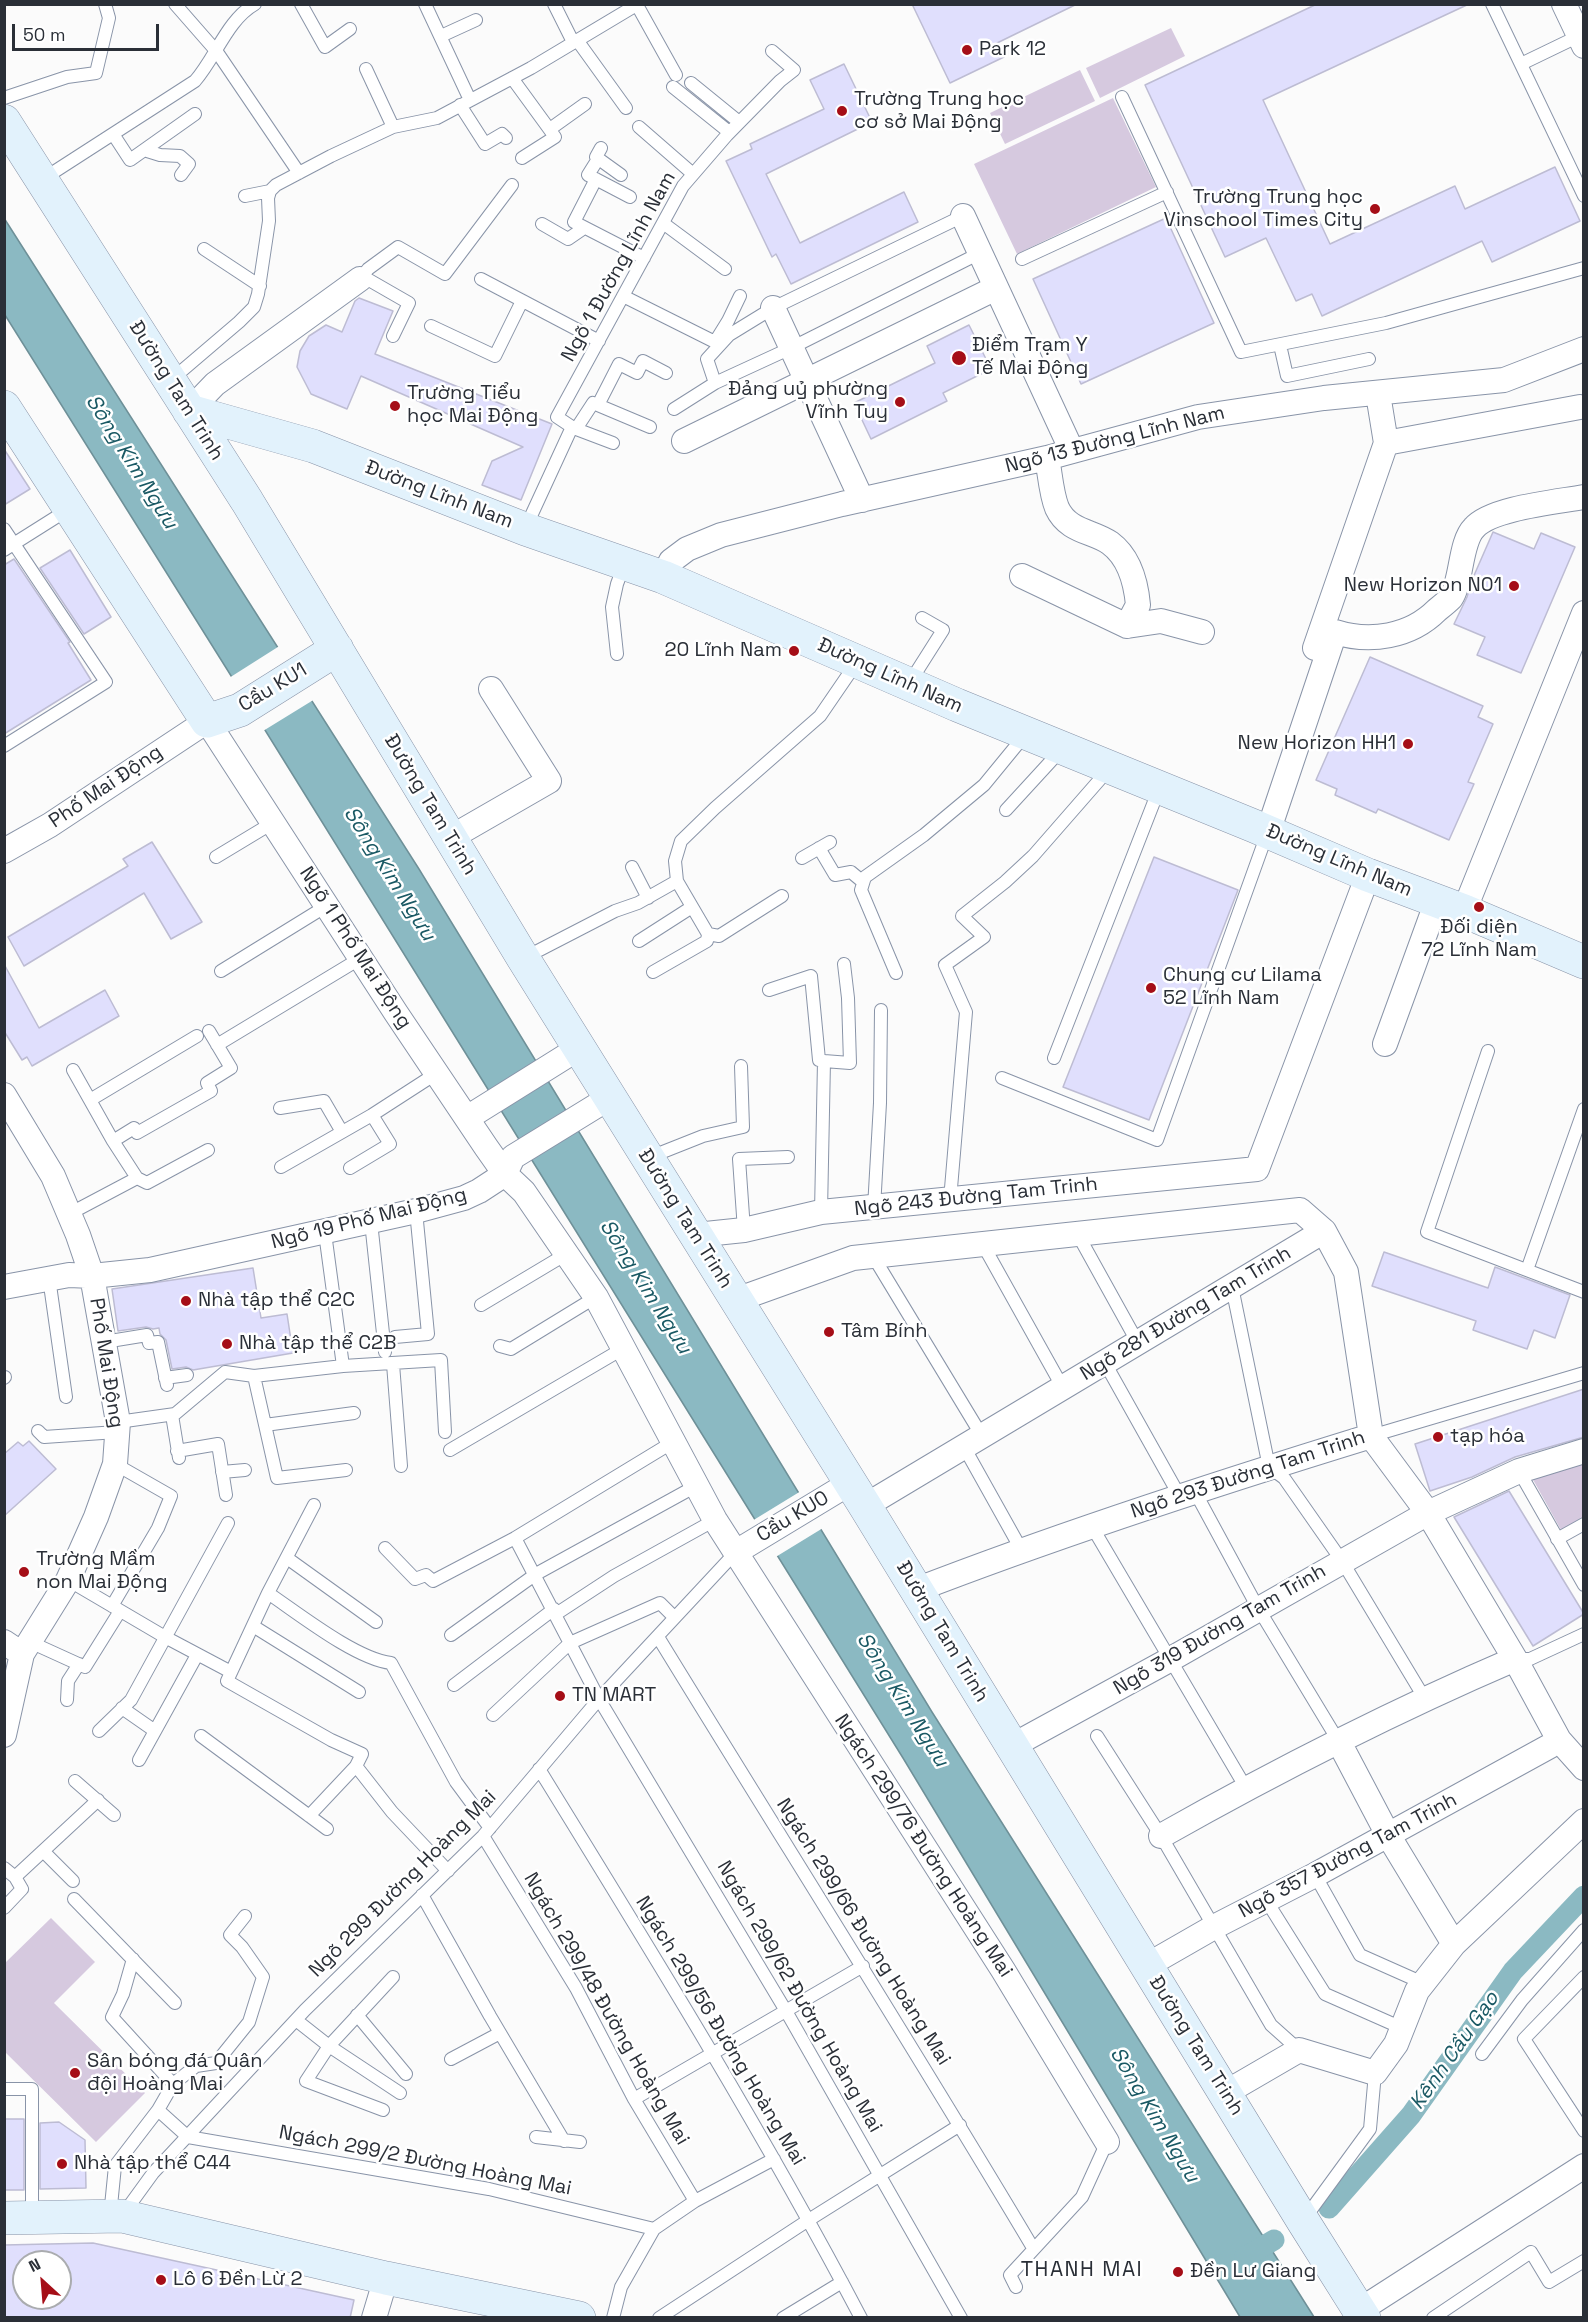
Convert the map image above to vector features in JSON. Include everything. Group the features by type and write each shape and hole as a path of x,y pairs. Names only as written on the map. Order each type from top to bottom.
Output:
{"main road":[{"name":"Đường Tam Trinh","path":"4,121 189,411 326,656 450,838 523,958 569,1054 598,1105 646,1158 696,1235 736,1299 847,1495 916,1590 1362,2314"},
{"path":"4,406 207,721"},
{"name":"Đường Lĩnh Nam","path":"189,411 313,446 525,529 663,577 1026,734 1584,962"},
{"name":"Cầu KU1","path":"207,721 240,710 326,656"},
{"path":"18,2217 116,2216 386,2278 477,2307 579,2318"}],"street":[{"path":"1564,4 1581,41"},
{"path":"963,216 1072,451"},
{"path":"189,411 215,384 361,277"},
{"path":"684,441 996,288"},
{"path":"773,308 862,500"},
{"name":"Ngõ 13 Đường Lĩnh Nam","path":"663,577 671,561 687,549 721,535 862,500 1047,458 1198,417 1324,398 1504,380 1584,349"},
{"path":"1261,829 1386,443 1378,394"},
{"path":"1386,443 1580,407"},
{"path":"1047,458 1057,507 1063,516 1077,528 1109,542 1125,560 1137,591 1138,604 1127,626"},
{"path":"1261,829 1335,632 1354,638 1407,632 1429,619 1451,597 1472,529 1487,517 1584,497"},
{"path":"1022,576 1127,626 1161,621 1202,632"},
{"path":"1385,1044 1584,613"},
{"path":"450,838 549,782 491,689"},
{"name":"Ngõ 1 Phố Mai Động","path":"207,721 505,1174"},
{"name":"Phố Mai Động","path":"4,852 50,825 207,721"},
{"name":"Ngõ 243 Đường Tam Trinh","path":"696,1235 744,1230 821,1212 1257,1168 1368,875"},
{"path":"467,1118 569,1054"},
{"name":"Phố Mai Động","path":"4,1095 53,1176 92,1275 118,1427 115,1464 96,1517 68,1580 19,1646 4,1735"},
{"path":"598,1105 513,1157 505,1174 524,1192 568,1253 624,1348"},
{"name":"Ngõ 19 Phố Mai Động","path":"4,1287 69,1275 150,1270 325,1233 471,1195 505,1174"},
{"path":"736,1299 853,1258 1300,1210 1324,1231 1346,1272 1371,1436 1428,1513 1515,1659 1559,1740 1584,1768"},
{"name":"Ngõ 281 Đường Tam Trinh","path":"847,1495 973,1442 1324,1231"},
{"name":"Ngách 299/76 Đường Hoàng Mai","path":"624,1348 715,1520 1003,1970 1107,2142"},
{"name":"Ngõ 293 Đường Tam Trinh","path":"916,1590 1021,1549 1091,1525 1371,1436"},
{"name":"Ngõ 319 Đường Tam Trinh","path":"1012,1746 1428,1513 1519,1471 1584,1451"},
{"name":"Cầu KU0","path":"736,1552 847,1495"},
{"path":"1161,1836 1246,1788 1425,1699 1515,1659"},
{"path":"1339,1742 1388,1835 1454,1944"},
{"name":"Ngõ 357 Đường Tam Trinh","path":"1146,1966 1550,1746"},
{"path":"1225,2093 1299,2050 1375,2073 1396,2044 1417,1991 1454,1944 1584,1821"},
{"path":"1362,2314 1584,2166"},
{"path":"374,2318 386,2278"}],"lane":[{"path":"4,98 67,77 96,73 109,18 105,4"},
{"path":"176,4 217,52 299,173"},
{"path":"42,180 195,81 209,65 228,29 255,4"},
{"path":"301,4 325,47 350,29"},
{"path":"425,4 441,36 465,103 485,144 502,134 506,138"},
{"path":"554,4 575,41 626,108"},
{"path":"1492,4 1584,196"},
{"path":"245,196 270,191 276,185 331,156 393,127 437,118 512,78 637,5 674,81 729,132"},
{"path":"441,36 476,20"},
{"path":"1521,64 1581,41"},
{"name":"Ngõ 1 Đường Lĩnh Nam","path":"574,428 557,417 683,186 729,132 794,70 772,51"},
{"path":"366,69 393,127"},
{"path":"512,78 555,137 522,158"},
{"path":"691,83 739,122"},
{"path":"1122,97 1241,352 1386,323 1584,268"},
{"path":"550,129 585,104"},
{"path":"113,134 130,159 195,114"},
{"path":"639,127 693,174"},
{"path":"144,150 160,155 180,156 189,164 181,175"},
{"path":"621,175 600,154 588,175 630,197"},
{"path":"596,179 574,222 644,258"},
{"path":"393,336 409,303 361,277 398,247 445,274 512,185"},
{"path":"170,381 254,307 260,286 269,221 270,191"},
{"path":"1022,259 1167,192"},
{"path":"715,383 706,359 729,335 773,308 963,216"},
{"path":"663,223 725,269"},
{"path":"542,224 568,239 584,228"},
{"path":"204,249 260,286"},
{"path":"674,409 715,383 791,348 980,253"},
{"path":"480,279 599,341"},
{"path":"623,296 715,342 740,296"},
{"path":"431,326 495,356 522,301"},
{"path":"1280,345 1287,376 1369,359"},
{"path":"598,405 619,364 637,373 643,361 666,373"},
{"path":"525,529 574,428 593,403 650,427"},
{"path":"574,428 613,443"},
{"path":"9,547 69,509"},
{"path":"4,529 9,547 106,682 4,746"},
{"path":"617,654 612,607 617,584 625,565"},
{"path":"909,683 943,630 922,618"},
{"path":"653,972 706,941 708,934 677,881 675,861 681,841 715,808 820,716 857,661"},
{"path":"896,973 861,890 865,877 924,835 984,785 1026,734"},
{"path":"1006,810 1062,748"},
{"path":"950,1200 966,1012 945,965 984,936 962,916 1033,856 1110,768"},
{"path":"1054,1058 1160,788"},
{"path":"216,857 274,822"},
{"path":"1002,1078 1157,1140 1261,829"},
{"path":"802,858 824,845 835,875 851,872 863,882"},
{"path":"632,867 648,898"},
{"path":"523,958 615,911 648,898 677,881"},
{"path":"708,934 718,936 783,896"},
{"path":"221,971 328,905"},
{"path":"639,941 692,907"},
{"path":"217,1045 361,958"},
{"path":"769,990 811,976 819,1060 850,1063 848,998 844,964"},
{"path":"874,1208 880,1103 881,1010"},
{"path":"90,1100 203,1033 217,1045 231,1068 207,1083 212,1091 137,1133 134,1128 113,1140"},
{"path":"1488,1051 1427,1232 1584,1292"},
{"path":"821,1212 824,1061"},
{"path":"646,1158 703,1136 743,1127 741,1066"},
{"path":"73,1070 137,1178 147,1183 208,1150"},
{"path":"281,1167 372,1115 437,1073"},
{"path":"280,1108 324,1101 342,1132"},
{"path":"1527,1270 1584,1109"},
{"path":"350,1168 390,1144 372,1115"},
{"path":"744,1230 739,1159 788,1157"},
{"path":"69,1214 137,1178"},
{"path":"395,1337 428,1334 416,1211"},
{"path":"371,1222 385,1352"},
{"path":"325,1233 343,1366"},
{"path":"1077,1233 1138,1343"},
{"path":"982,1243 1064,1388"},
{"path":"481,1305 568,1253"},
{"path":"873,1256 973,1442 1021,1549"},
{"path":"49,1278 66,1397"},
{"path":"1232,1287 1269,1467 1284,1478 1342,1561 1425,1699"},
{"path":"500,1346 511,1349 596,1297"},
{"path":"104,1342 147,1335 148,1343 158,1342 166,1381 187,1375"},
{"path":"450,1450 624,1348"},
{"path":"38,1431 44,1437 118,1427 175,1414 225,1372 254,1376 343,1366 441,1360 445,1432"},
{"path":"1105,1362 1339,1742"},
{"path":"393,1364 401,1466"},
{"name":"Ngõ 293 Đường Tam Trinh","path":"1371,1436 1584,1373"},
{"path":"254,1376 277,1478 346,1470"},
{"path":"265,1425 354,1413"},
{"path":"171,1415 178,1454 218,1444 226,1495"},
{"path":"385,1548 415,1579 426,1575 433,1581 515,1538 673,1442"},
{"path":"19,1646 85,1667 116,1609 158,1528 171,1496 115,1464"},
{"path":"222,1472 245,1470"},
{"path":"1519,1471 1584,1585"},
{"path":"451,1635 536,1574 696,1485"},
{"path":"229,1677 268,1593 315,1505"},
{"path":"454,1685 555,1612 614,1575 715,1520"},
{"path":"99,1731 131,1700 228,1523"},
{"path":"1557,1539 1584,1524"},
{"path":"1091,1525 1246,1788"},
{"name":"Ngách 299/62 Đường Hoàng Mai","path":"515,1538 536,1574 599,1699 786,2011 962,2318"},
{"name":"Ngõ 299 Đường Hoàng Mai","path":"116,2216 296,2020 486,1832 599,1699 736,1552"},
{"path":"287,1558 376,1622"},
{"path":"68,1580 197,1655 331,1740 362,1754 356,1766 309,1816"},
{"name":"Ngách 299/48 Đường Hoàng Mai","path":"268,1593 348,1646 381,1662 391,1663 456,1782 576,1988 634,2099 694,2201"},
{"path":"493,1716 570,1643 660,1603 674,1617"},
{"path":"253,1626 359,1692"},
{"path":"1515,1659 1530,1659 1584,1634"},
{"name":"Ngách 299/66 Đường Hoàng Mai","path":"658,1636 863,1966 1033,2248"},
{"path":"139,1760 197,1655"},
{"path":"67,1700 68,1681 79,1664"},
{"path":"122,1708 155,1731"},
{"path":"201,1736 327,1830"},
{"path":"1097,1736 1161,1836 1271,2025 1299,2050"},
{"path":"356,1766 392,1812 447,1871"},
{"name":"Ngách 299/56 Đường Hoàng Mai","path":"539,1769 774,2159 861,2318"},
{"path":"75,1781 114,1815"},
{"path":"15,1877 98,1800"},
{"path":"43,1851 73,1881"},
{"path":"4,1868 15,1877 22,1889 4,1908"},
{"path":"1315,1875 1360,1955 1424,1983"},
{"path":"422,1895 564,2140"},
{"path":"74,1899 175,2003"},
{"path":"1266,1900 1325,1994 1402,2028"},
{"path":"116,2216 115,2166 158,2110 173,2084 196,2066 216,2063 249,2022 263,1977 242,1947 230,1935 245,1916"},
{"path":"1482,2054 1522,2000 1584,1930"},
{"path":"133,1959 123,1994 112,2017 173,2084"},
{"path":"634,2099 863,1966"},
{"path":"383,2110 306,2081 329,2046 393,1977"},
{"path":"1584,1977 1524,2039 1584,2131"},
{"path":"357,2015 405,2074"},
{"path":"296,2020 329,2046 400,2093"},
{"path":"451,2059 500,2033"},
{"path":"1303,2221 1370,2129 1375,2073"},
{"path":"4,2090 32,2089 18,2217"},
{"path":"158,2110 188,2137"},
{"path":"659,2318 960,2125"},
{"name":"Ngách 299/2 Đường Hoàng Mai","path":"188,2137 489,2189 654,2229"},
{"path":"536,2137 580,2142"},
{"path":"1016,2287 1010,2274 1082,2197 1107,2142"},
{"path":"614,2318 621,2287 654,2229 694,2201 774,2159"},
{"path":"1432,2318 1532,2252 1549,2282 1584,2260"},
{"path":"783,2318 842,2282"}],"shaded area":[{"path":"1171,28 1185,56 1100,98 1086,68"},
{"path":"1080,70 1095,101 1005,144 990,113"},
{"path":"1113,98 1156,187 1017,254 974,164"},
{"path":"1583,1460 1583,1517 1561,1530 1531,1476"},
{"path":"51,1918 95,1962 54,2003 145,2093 96,2142 5,2052 5,1963"}],"water":[{"name":"Sông Kim Ngưu","path":"4,218 419,869 932,1712 1314,2317 1240,2317 903,1758 5,315"}],"pier":[{"path":"281,645 315,699 263,731 229,678"},
{"path":"801,1491 823,1528 774,1558 752,1521"}],"building":[{"name":"Park 12","path":"912,4 1077,4 997,43 1004,57 950,83"},
{"path":"1317,4 1469,4 1263,100 1330,244 1455,186 1465,209 1555,167 1580,221 1492,262 1482,241 1322,316 1312,294 1296,301 1266,238 1225,257 1145,85"},
{"path":"844,64 872,122 766,174 800,243 904,192 918,222 791,284 776,254 772,257 726,161 752,149 750,144 824,109 810,80"},
{"path":"1166,218 1214,323 1081,384 1033,279"},
{"path":"359,298 393,311 375,354 552,424 521,500 482,485 492,461 523,447 361,376 347,409 311,394 297,367 300,351 309,336 326,325 342,332 355,301"},
{"path":"969,325 991,369 943,393 947,401 871,439 854,403 935,363 927,346"},
{"path":"4,449 30,489 4,505"},
{"name":"New Horizon N01","path":"1493,532 1534,549 1541,533 1575,547 1521,673 1477,655 1485,637 1454,624"},
{"path":"70,550 111,617 84,634 40,568"},
{"path":"14,559 70,642 68,643 91,680 4,734 4,565"},
{"name":"New Horizon HH1","path":"1370,657 1483,706 1478,717 1493,724 1468,782 1474,784 1449,840 1378,809 1376,813 1335,795 1337,789 1316,780"},
{"path":"152,842 202,922 171,939 144,893 24,966 8,937 128,866 123,859"},
{"name":"Chung cư Lilama 52 Lĩnh Nam","path":"1154,857 1238,890 1149,1120 1063,1087"},
{"path":"4,964 39,1028 105,990 119,1016 32,1066 27,1057 22,1060 4,1031"},
{"path":"1384,1252 1488,1288 1495,1267 1570,1295 1555,1338 1534,1330 1527,1349 1473,1330 1476,1321 1372,1286"},
{"path":"253,1268 261,1318 287,1314 293,1353 193,1370 186,1367 172,1369 166,1340 160,1334 159,1328 146,1327 118,1331 112,1289"},
{"path":"1584,1389 1584,1437 1515,1457 1472,1477 1430,1491 1415,1444"},
{"path":"29,1441 56,1469 4,1516 4,1454 18,1442 23,1446"},
{"path":"1509,1491 1584,1614 1533,1646 1454,1517"},
{"path":"4,2119 24,2119 24,2190 4,2190"},
{"name":"Nhà tập thể C44","path":"59,2122 85,2140 86,2188 40,2189 40,2123"},
{"name":"Lô 6 Đền Lừ 2","path":"93,2243 354,2300 350,2318 4,2318 4,2245"}],"waterway":[{"name":"Kênh Cầu Gạo","path":"1329,2208 1411,2115 1513,1971 1584,1896"},
{"name":"Kênh Cầu Gạo","path":"1245,2257 1274,2240"}],"place":[{"name":"Park 12","path":"967,50"},
{"name":"Trường Trung học cơ sở Mai Động","path":"842,111"},
{"name":"Trường Trung học Vinschool Times City","path":"1375,209"},
{"name":"Điểm Trạm Y Tế Mai Động","path":"959,358"},
{"name":"Đảng uỷ phường Vĩnh Tuy","path":"900,402"},
{"name":"Trường Tiểu học Mai Động","path":"395,406"},
{"name":"New Horizon N01","path":"1514,586"},
{"name":"20 Lĩnh Nam","path":"794,651"},
{"name":"New Horizon HH1","path":"1408,744"},
{"name":"Đối diện 72 Lĩnh Nam","path":"1479,907"},
{"name":"Chung cư Lilama 52 Lĩnh Nam","path":"1151,988"},
{"name":"Nhà tập thể C2C","path":"186,1301"},
{"name":"Tâm Bính","path":"829,1332"},
{"name":"Nhà tập thể C2B","path":"227,1344"},
{"name":"tạp hóa","path":"1438,1437"},
{"name":"Trường Mầm non Mai Động","path":"24,1572"},
{"name":"TN MART","path":"560,1696"},
{"name":"Sân bóng đá Quân đội Hoàng Mai","path":"75,2073"},
{"name":"Nhà tập thể C44","path":"62,2164"},
{"name":"Đền Lư Giang","path":"1178,2272"},
{"name":"Lô 6 Đền Lừ 2","path":"161,2280"}],"district":[{"name":"THANH MAI","path":"1082,2270"}]}
